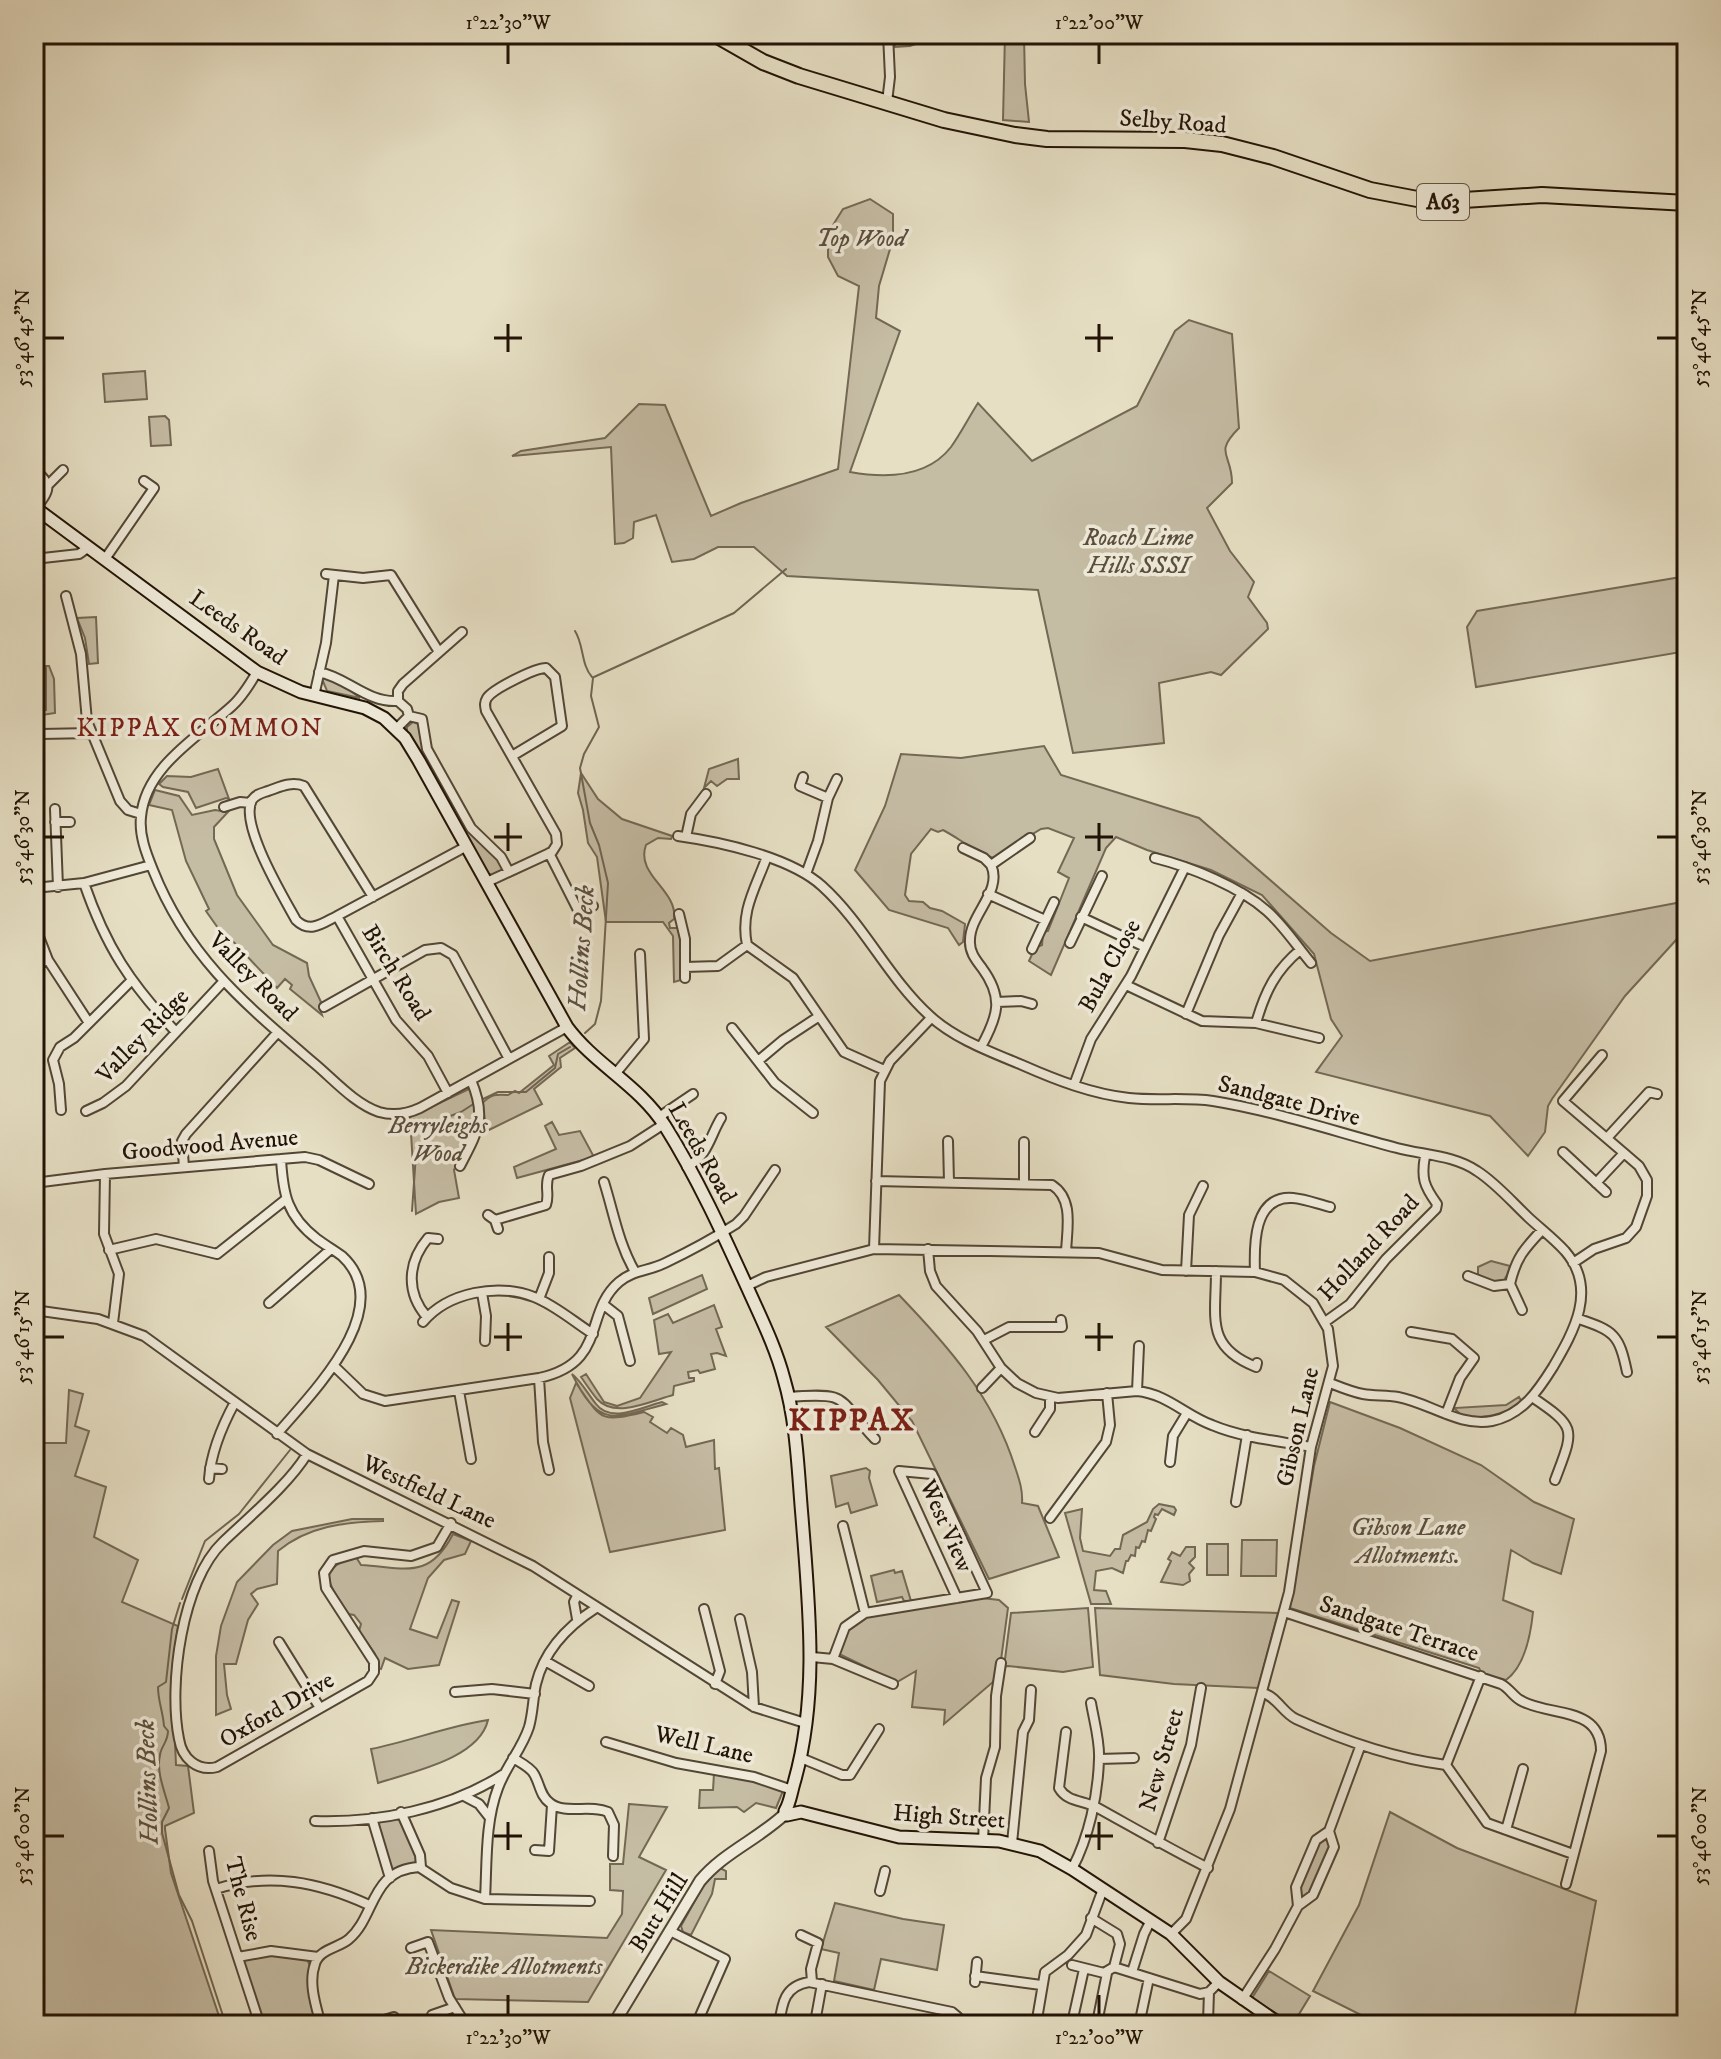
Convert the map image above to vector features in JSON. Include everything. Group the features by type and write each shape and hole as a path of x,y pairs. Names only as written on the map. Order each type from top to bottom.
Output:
{"highway":[{"name":"Selby Road","path":"714,34 784,71 944,120 1031,137 1185,140 1222,144 1273,157 1370,190 1415,200 1454,202 1511,196 1574,195 1687,203"}],"main road":[{"name":"Leeds Road","path":"35,507 257,672 279,684 314,696 365,708 397,728 419,761 567,1027 586,1050 639,1094 661,1120 747,1286 778,1362 788,1397 799,1481 812,1657 801,1758 790,1810"},
{"name":"High Street","path":"790,1810 899,1837 1012,1843 1040,1851 1171,1934 1219,1982 1281,2025"}],"street":[{"path":"887,102 890,77 888,34"},
{"path":"34,470 44,477 48,485 47,493 35,507"},
{"path":"48,485 63,470"},
{"path":"105,559 154,488 144,481"},
{"path":"34,559 79,554 89,547"},
{"path":"314,696 326,643 330,575 363,578 391,575 439,652"},
{"path":"66,596 81,654 85,709 120,801 128,810 141,814 148,792 160,773 181,748 234,704 257,672"},
{"path":"398,701 398,691 403,684 462,632"},
{"path":"487,882 549,853 557,844 556,834 486,711 485,702 490,695 536,668 546,668 555,677 562,726 512,756"},
{"path":"319,672 339,678 362,694 398,701 407,709 409,716"},
{"path":"397,728 409,716"},
{"path":"409,716 422,719 427,749 471,828 501,857 509,872"},
{"path":"41,734 92,733"},
{"path":"803,777 800,786 828,798"},
{"path":"806,874 828,798 837,779"},
{"path":"337,916 313,927 304,926 296,920 259,852 251,803 259,794 290,783 304,786 373,897"},
{"name":"Sandgate Drive","path":"706,794 691,814 682,836 732,847 806,874 824,888 931,1018 981,1047 1074,1085 1121,1097 1190,1099 1242,1106 1425,1156 1452,1159 1481,1173 1565,1251 1573,1263"},
{"path":"224,807 240,802 251,803"},
{"path":"55,809 58,887"},
{"name":"Valley Road","path":"141,814 141,836 165,900 198,954 223,982 278,1032 360,1102 375,1110 392,1114 409,1112 567,1027"},
{"path":"55,822 70,822"},
{"path":"991,865 1030,838"},
{"name":"Birch Road","path":"448,1093 428,1056 396,1020 337,916 467,846"},
{"path":"963,848 984,858 991,865 994,877 975,921 969,944 972,955 992,982 997,1002 992,1028 981,1047"},
{"path":"549,853 579,912 593,906"},
{"path":"1155,858 1185,867 1242,893 1275,919 1311,963"},
{"path":"766,859 745,913 747,945 788,973 844,1052 884,1070"},
{"path":"34,888 84,883 151,865"},
{"name":"Bula Close","path":"1074,1085 1091,1039 1126,985 1185,867"},
{"path":"1070,943 1102,876"},
{"path":"84,883 102,930 131,981 176,1032"},
{"path":"1186,1014 1219,935 1242,893"},
{"path":"988,894 1045,920"},
{"path":"1032,949 1054,902"},
{"path":"679,914 685,939 685,978"},
{"path":"1081,917 1145,947"},
{"path":"34,924 48,960 89,1023"},
{"path":"685,967 718,966 747,945"},
{"path":"324,1007 425,950 441,948 453,955 509,1059"},
{"path":"1256,1023 1272,979 1300,950"},
{"path":"616,1073 644,1039 640,954"},
{"path":"34,965 48,960"},
{"path":"61,1110 53,1060 60,1047 74,1038 131,981"},
{"name":"Valley Ridge","path":"86,1111 126,1086 223,982"},
{"path":"1126,985 1207,1022 1256,1023 1319,1038"},
{"path":"997,1002 1032,1004"},
{"path":"758,1061 818,1017"},
{"path":"874,1249 878,1093 884,1070 890,1061 931,1018"},
{"path":"732,1028 775,1083 813,1113"},
{"path":"184,1167 182,1141 186,1134 278,1032"},
{"path":"1330,1383 1360,1394 1397,1396 1473,1422 1495,1420 1515,1412 1532,1397 1571,1337 1579,1319 1581,1290 1573,1263 1594,1249 1626,1238 1633,1231 1647,1196 1647,1180 1639,1166 1563,1101 1602,1055"},
{"path":"460,1166 479,1129 479,1102 471,1080"},
{"path":"1607,1138 1651,1091"},
{"path":"549,1215 546,1205 549,1195 545,1184 549,1175 630,1146 693,1094"},
{"path":"687,1167 703,1156 721,1125"},
{"path":"948,1141 949,1182"},
{"path":"1024,1142 1024,1183"},
{"path":"1563,1152 1606,1192"},
{"path":"1596,1183 1624,1153"},
{"name":"Holland Road","path":"1325,1322 1350,1304 1386,1259 1436,1209 1437,1204 1422,1178 1425,1156"},
{"name":"Goodwood Avenue","path":"113,1323 119,1274 104,1234 105,1174 314,1158 369,1184"},
{"path":"277,1434 334,1366 353,1331 359,1296 353,1271 344,1258 305,1228 285,1200 281,1159"},
{"path":"334,1366 363,1394 391,1401 539,1378 571,1364 586,1348 604,1305 618,1283 635,1272 666,1263 722,1233 744,1216 775,1170"},
{"path":"34,1183 105,1174"},
{"path":"876,1181 1052,1185 1064,1196 1067,1206 1066,1252"},
{"path":"604,1182 623,1249 635,1272"},
{"path":"1186,1271 1189,1215 1203,1186"},
{"path":"1255,1272 1256,1230 1273,1203 1293,1198 1330,1207"},
{"path":"109,1250 156,1239 217,1254 285,1200"},
{"path":"494,1221 522,1209 546,1205"},
{"path":"1522,1310 1510,1284 1519,1256 1542,1230"},
{"path":"438,1239 428,1238 417,1251 411,1277 414,1299 425,1320 448,1301 482,1293 509,1292 539,1299 593,1334"},
{"path":"269,1303 331,1249"},
{"name":"Gibson Lane","path":"747,1286 766,1277 874,1249 1066,1252 1108,1254 1155,1269 1255,1272 1277,1277 1297,1288 1313,1303 1325,1322 1333,1351 1330,1383 1311,1447 1294,1569 1230,1809 1186,1919 1171,1934"},
{"path":"928,1249 930,1271 936,1286 984,1340 1001,1368 1023,1387 1050,1398 1137,1391 1166,1399 1216,1427 1311,1447"},
{"path":"539,1299 549,1273 549,1257"},
{"path":"1216,1271 1215,1326 1220,1341 1239,1360 1256,1367 1257,1363"},
{"path":"1468,1276 1494,1286 1510,1284"},
{"path":"482,1293 486,1316 485,1341"},
{"path":"604,1305 618,1316 630,1361"},
{"name":"Westfield Lane","path":"34,1310 113,1323 160,1345 307,1454 533,1566 754,1707 805,1723"},
{"path":"1579,1319 1606,1329 1615,1336 1621,1345 1627,1372"},
{"path":"984,1340 1009,1327 1062,1327 1061,1320"},
{"path":"1411,1332 1452,1339 1474,1358 1460,1378 1446,1414"},
{"path":"1137,1391 1139,1346"},
{"path":"34,1353 37,1364 36,1436"},
{"path":"982,1388 1001,1368"},
{"path":"539,1378 543,1442 549,1470"},
{"path":"459,1391 471,1459"},
{"path":"1050,1518 1106,1442 1110,1425 1107,1393"},
{"path":"788,1397 837,1396 846,1402 875,1439"},
{"path":"1532,1397 1560,1416 1569,1429 1569,1444 1555,1480"},
{"path":"1035,1432 1050,1409 1050,1398"},
{"path":"209,1479 223,1424 235,1402"},
{"path":"1170,1462 1172,1441 1187,1413"},
{"path":"1236,1502 1247,1435"},
{"name":"Oxford Drive","path":"307,1454 247,1522 222,1543 189,1604 179,1647 176,1687 180,1744 192,1763 213,1768 368,1681 375,1667 372,1657 326,1588 323,1578 326,1568 333,1560 364,1551 411,1556 437,1547 451,1523"},
{"path":"210,1468 222,1469"},
{"name":"West View","path":"899,1471 932,1474 987,1593 957,1598 899,1471"},
{"path":"843,1526 865,1613"},
{"path":"577,1596 574,1604 577,1619"},
{"path":"833,1659 845,1627 865,1613 957,1598"},
{"path":"485,1899 490,1818 504,1774 530,1724 545,1661 557,1641 577,1619 596,1608"},
{"path":"704,1609 720,1671 715,1684"},
{"name":"Sandgate Terrace","path":"1284,1612 1481,1676 1501,1684 1520,1700 1582,1717 1591,1724 1598,1734 1601,1751 1566,1884"},
{"path":"740,1619 752,1672 754,1707"},
{"path":"279,1642 320,1708"},
{"path":"812,1657 833,1659 893,1684"},
{"path":"545,1661 589,1686"},
{"path":"983,1841 986,1778 995,1747 996,1696 1001,1663"},
{"path":"1446,1765 1481,1676"},
{"name":"New Street","path":"1158,1843 1191,1745 1201,1688"},
{"path":"455,1692 492,1689 535,1694"},
{"path":"1012,1843 1023,1732 1029,1720 1031,1690"},
{"path":"1263,1693 1271,1696 1292,1718 1360,1747 1446,1765 1487,1823 1573,1854"},
{"path":"1072,1869 1093,1805 1099,1759 1091,1703"},
{"path":"801,1758 842,1775 850,1775 879,1729"},
{"path":"1066,1732 1060,1791 1068,1799 1093,1805 1208,1868"},
{"name":"Well Lane","path":"606,1742 676,1763 754,1777 792,1790"},
{"path":"1298,1906 1296,1887 1316,1840 1329,1831 1360,1747"},
{"path":"513,1758 533,1773 543,1796 552,1805 608,1812 614,1825 613,1856"},
{"path":"1099,1759 1134,1758"},
{"path":"1506,1830 1523,1769"},
{"path":"315,1821 372,1818 401,1812 464,1796 504,1774"},
{"path":"464,1796 479,1804 490,1818"},
{"path":"535,1850 549,1851 552,1805"},
{"name":"Butt Hill","path":"613,2025 700,1881 716,1864 763,1833 790,1810"},
{"path":"401,1812 421,1859 421,1867"},
{"path":"372,1818 390,1878"},
{"path":"1242,2000 1298,1906 1313,1895 1334,1844 1329,1831"},
{"name":"The Rise","path":"209,1851 216,1889 260,2025"},
{"path":"321,2025 313,1985 318,1957 353,1936 377,1891 390,1878 411,1868 421,1867 451,1888 485,1899 590,1901"},
{"path":"880,1891 885,1871"},
{"path":"216,1889 255,1881 285,1880 330,1888 369,1905"},
{"path":"1036,2025 1041,1985 1048,1968 1068,1955 1086,1935 1103,1889"},
{"path":"1091,1918 1113,1930 1119,1939 1098,2018"},
{"path":"1132,1972 1151,1920"},
{"path":"670,1931 725,1959 696,2025"},
{"path":"801,1935 818,1943 811,1969 817,1983 816,2017 821,2025"},
{"path":"411,1948 428,1942 449,1998 466,2025"},
{"path":"238,1957 271,1951 318,1957"},
{"path":"977,1962 975,1979 1041,1985"},
{"path":"1072,1965 1084,1969 1132,1972 1196,1993 1209,1992 1219,1982"},
{"path":"1074,2014 1084,1969"},
{"path":"1139,2025 1149,1978"},
{"path":"779,2025 786,1994 799,1984 817,1983 952,2012 958,2021"},
{"path":"1208,2022 1209,1992"},
{"path":"432,2015 455,2007"},
{"path":"368,2025 394,2017"},
{"path":"1191,2021 1224,2024"}],"green space":[{"path":"894,34 944,34 910,46 895,47"},
{"path":"1005,34 1024,34 1029,122 1003,120"},
{"path":"870,199 893,214 893,239 879,286 876,318 900,331 850,472 891,475 930,465 951,447 978,403 1032,461 1137,406 1175,331 1189,320 1232,334 1239,428 1225,449 1232,483 1207,508 1230,551 1254,582 1248,597 1268,629 1221,675 1211,672 1159,683 1164,743 1073,753 1038,590 787,576 754,547 718,547 694,559 672,562 656,515 634,522 633,538 615,544 611,447 512,456 521,451 605,438 639,404 665,405 711,516 838,469 859,286 838,276 828,257 828,233 843,209"},
{"path":"145,371 147,399 105,402 103,374"},
{"path":"165,416 169,420 171,445 151,446 149,417"},
{"path":"1687,576 1687,651 1476,687 1467,627 1477,611"},
{"path":"96,617 98,663 89,664 85,638 77,618"},
{"path":"46,666 49,666 54,679 55,713 36,716 34,726 34,711 46,710"},
{"path":"326,676 337,680 360,698 327,691 322,679"},
{"path":"413,722 421,725 424,747 471,833 496,855 502,871 492,875 486,873 407,734 407,727"},
{"path":"1044,746 1061,775 1199,818 1331,933 1370,961 1687,901 1687,928 1625,996 1552,1099 1548,1106 1545,1132 1528,1156 1490,1116 1316,1072 1342,1036 1331,1019 1314,954 1262,895 1211,870 1116,837 1106,848 1051,975 1029,961 1035,948 1042,945 1043,932 1048,931 1069,878 1058,872 1074,838 1048,828 1041,829 993,858 943,830 938,832 931,829 911,854 905,895 909,901 923,902 965,924 963,942 959,945 948,928 889,910 855,870 885,806 901,754 961,758"},
{"path":"738,759 739,779 727,779 717,786 711,781 704,788 709,769"},
{"path":"218,769 229,799 196,808 188,792 159,784 167,776 191,777"},
{"path":"581,773 598,799 622,819 672,836 671,839 658,838 646,845 644,856 646,865 670,899 673,909 674,919 669,923 670,928 678,928 682,947 681,980 674,982 673,936 663,922 606,922 597,857 588,843 578,793"},
{"path":"155,790 179,796 192,815 215,810 228,812 214,827 214,839 237,895 273,945 307,963 309,976 321,1002 322,1015 290,989 292,985 285,979 277,988 228,936 225,938 206,911 209,909 186,861 172,810 149,805"},
{"path":"570,1042 575,1048 560,1058 561,1067 534,1089 542,1104 487,1131 482,1104 494,1095 519,1093 554,1065 549,1056"},
{"name":"Berryleighs Wood","path":"471,1088 476,1121 454,1170 459,1198 439,1202 416,1214 410,1117"},
{"path":"552,1122 559,1135 580,1131 594,1157 517,1178 514,1167 556,1149 545,1126"},
{"path":"1491,1261 1510,1266 1502,1282 1478,1275 1478,1267"},
{"path":"702,1275 707,1289 653,1314 649,1298"},
{"path":"899,1295 952,1354 982,1396 1006,1442 1019,1480 1022,1503 1038,1506 1059,1557 989,1579 912,1421 878,1380 826,1327"},
{"path":"714,1305 722,1327 716,1329 726,1356 711,1354 715,1369 688,1372 689,1378 694,1378 694,1381 674,1386 673,1395 634,1407 613,1408 597,1399 581,1377 586,1374 604,1402 617,1406 640,1398 671,1352 659,1354 654,1320 668,1314 673,1323"},
{"path":"572,1374 596,1404 610,1413 627,1412 662,1402 666,1404 620,1415 600,1412 582,1392"},
{"path":"576,1383 603,1416 618,1417 644,1412 653,1417 650,1422 667,1433 671,1428 683,1435 686,1447 714,1440 715,1469 719,1468 725,1530 610,1552 570,1398"},
{"path":"69,1390 83,1394 75,1426 89,1431 75,1476 106,1487 94,1537 138,1560 122,1602 178,1626 172,1672 176,1765 188,1766 194,1813 165,1826 165,1829 171,1873 222,2025 34,2025 34,1443 66,1443"},
{"path":"1519,1397 1522,1402 1486,1417 1461,1415 1454,1408 1506,1405"},
{"name":"Gibson Lane Allotments.","path":"1330,1402 1400,1428 1481,1465 1534,1502 1574,1519 1561,1574 1511,1550 1503,1600 1533,1612 1522,1658 1506,1680 1482,1674 1479,1668 1290,1608 1314,1466"},
{"path":"866,1468 870,1471 877,1505 851,1513 848,1503 836,1507 831,1476"},
{"path":"1159,1504 1174,1507 1174,1515 1162,1509 1158,1515 1155,1514 1151,1531 1148,1530 1145,1542 1136,1547 1135,1556 1131,1555 1126,1561 1123,1573 1112,1568 1096,1571 1094,1590 1106,1591 1111,1604 1091,1604 1065,1513 1082,1509 1080,1538 1083,1551 1110,1556 1115,1549 1120,1549 1123,1535 1147,1522"},
{"path":"352,1519 383,1521 314,1531 278,1551 277,1584 257,1589 251,1594 258,1604 248,1620 236,1664 224,1664 231,1709 216,1715 216,1656 221,1626 237,1582 273,1545 292,1531"},
{"path":"453,1534 471,1541 465,1554 444,1560 428,1578 410,1629 437,1638 452,1600 459,1602 439,1665 408,1669 385,1658 381,1669 378,1668 375,1654 359,1631 361,1624 354,1615 348,1614 331,1586 330,1572 356,1557 361,1565 414,1568 425,1565 435,1559"},
{"path":"1242,1540 1277,1540 1276,1576 1241,1576"},
{"path":"1207,1544 1228,1544 1228,1575 1207,1575"},
{"path":"1186,1547 1195,1547 1195,1557 1189,1563 1194,1568 1189,1574 1190,1581 1183,1585 1161,1582 1172,1552 1180,1556"},
{"path":"894,1570 895,1573 902,1571 911,1601 904,1601 902,1597 877,1602 871,1576"},
{"path":"982,1598 999,1600 1008,1608 1001,1660 993,1682 944,1724 945,1710 912,1707 916,1671 897,1682 837,1653 847,1630 869,1615"},
{"path":"1088,1608 1093,1667 1063,1672 1004,1667 1011,1613"},
{"path":"1095,1608 1278,1613 1258,1688 1174,1684 1100,1675"},
{"path":"488,1720 472,1745 458,1754 425,1769 378,1783 371,1749"},
{"path":"714,1773 754,1780 783,1791 776,1808 756,1803 744,1812 737,1807 699,1808 700,1790 713,1790"},
{"name":"Bickerdike Allotments","path":"629,1804 667,1807 639,1857 666,1870 588,2002 455,1999 431,1930 607,1938 622,1914 623,1891 610,1890 610,1864 623,1864"},
{"path":"1390,1812 1457,1848 1596,1901 1573,2025 1381,2025 1313,1991 1359,1905"},
{"path":"399,1818 417,1857 415,1863 396,1870 391,1869 378,1826 381,1819"},
{"path":"1326,1838 1331,1846 1310,1894 1303,1897 1298,1890 1319,1841"},
{"path":"720,1868 726,1871 726,1879 715,1879 712,1894 691,1935 683,1932 681,1926 703,1886"},
{"path":"835,1903 944,1925 937,1970 881,1959 874,1990 834,1981 839,1953 821,1949"},
{"path":"269,1954 307,1959 311,1968 318,2025 263,2025 243,1965 246,1958"},
{"path":"1269,1971 1310,1996 1293,2024 1252,1998"}],"waterway":[{"path":"594,677 734,613 786,569"},
{"path":"575,631 592,677"},
{"name":"Hollins Beck","path":"585,1033 595,1024 601,1001 608,883 590,823 580,768 599,727 591,696 593,678"},
{"name":"Hollins Beck","path":"481,1100 498,1092 526,1092 555,1068 558,1054 570,1047"},
{"name":"Hollins Beck","path":"412,1211 416,1154 429,1124 475,1103"},
{"name":"Hollins Beck","path":"182,1599 205,1541 239,1514 290,1450"},
{"name":"Hollins Beck","path":"180,1603 172,1629 166,1682 158,1687 164,1726 168,1731 159,1762 169,1808 162,1822 162,1833 179,1895 192,1921 226,2025"}],"district":[{"name":"KIPPAX COMMON","path":"200,728"},
{"name":"KIPPAX","path":"852,1421"}],"park label":[{"name":"Top Wood","path":"861,239"},
{"name":"Roach Lime Hills SSSI","path":"1138,552"}]}
